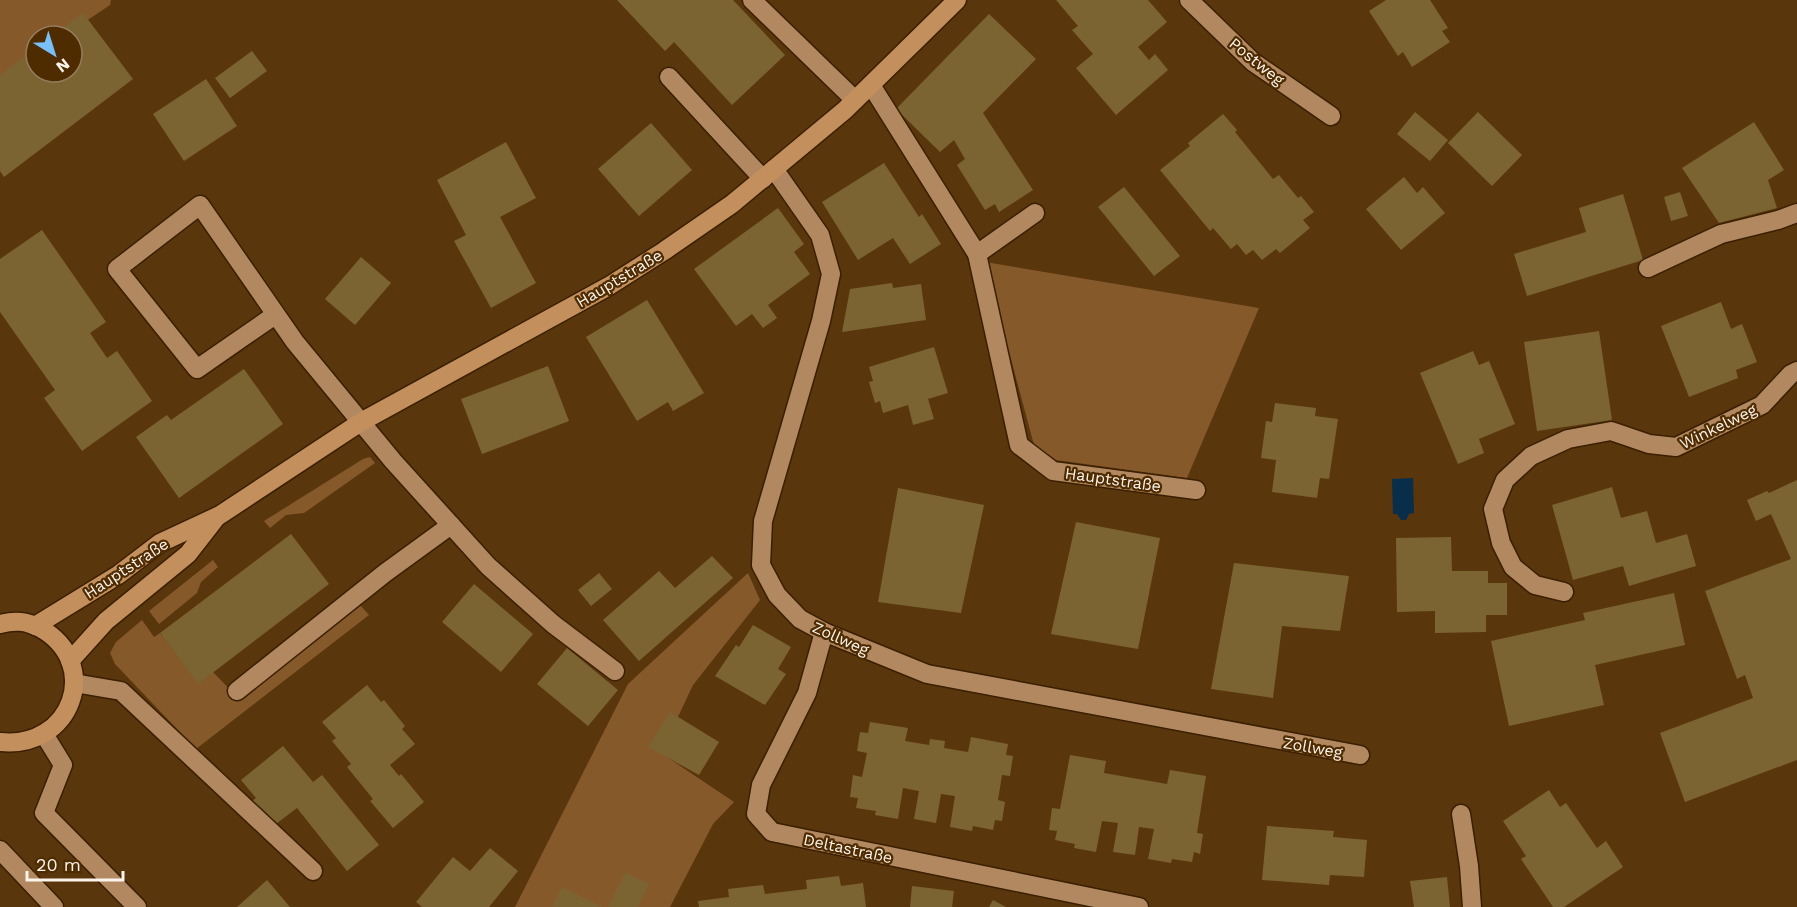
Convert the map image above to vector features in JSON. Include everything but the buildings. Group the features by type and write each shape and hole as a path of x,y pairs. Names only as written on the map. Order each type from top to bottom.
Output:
{"main road":[{"name":"Hauptstraße","path":"35,626 118,575 160,543 220,514 361,422 609,286 732,204 871,86 957,0"},
{"name":"Hauptstraße","path":"70,661 106,621 188,554 220,514"},
{"path":"0,624 19,620 50,634 70,661 74,683 71,704 60,721 44,734 30,741 0,742"}],"street":[{"path":"752,0 855,100"},
{"name":"Postweg","path":"1189,0 1253,62 1331,116"},
{"name":"Zollweg","path":"669,76 769,174 820,235 831,274 821,321 763,520 761,565 777,595 800,619 824,632 927,674 1360,755"},
{"name":"Hauptstraße","path":"871,86 977,254 1019,445 1053,471 1196,490"},
{"path":"275,315 197,369 117,269 201,205 295,342 451,525 488,566 553,624 615,671"},
{"path":"977,254 1035,213"},
{"path":"1648,268 1721,234 1797,213"},
{"name":"Winkelweg","path":"1564,592 1535,585 1513,567 1501,543 1493,509 1505,480 1531,456 1568,439 1611,431 1648,444 1676,447 1762,405 1791,374 1797,371"},
{"path":"237,691 385,573 451,525"},
{"name":"Deltastraße","path":"824,632 807,693 761,785 756,814 772,832 1139,907"},
{"path":"74,683 121,691 313,871"},
{"path":"44,734 63,765 45,813 137,907"},
{"path":"1461,814 1469,866 1472,907"},
{"path":"0,850 54,907"}],"shaded area":[{"path":"0,0 111,0 110,5 82,24 24,24 24,63 0,79"},
{"path":"985,262 1259,308 1187,478 1056,460 1034,445"},
{"path":"370,457 375,463 304,513 286,515 270,528 264,521 363,459"},
{"path":"213,560 218,567 201,582 197,593 159,624 149,611"},
{"path":"748,573 760,600 693,685 661,753 734,802 713,824 670,907 515,907 628,684"},
{"path":"360,605 369,615 196,749 115,664 110,653 116,642 142,620 154,637 160,633 198,683 213,672 238,698"}],"water":[{"path":"1413,478 1414,513 1409,514 1406,520 1401,520 1397,514 1393,514 1392,479"}]}
